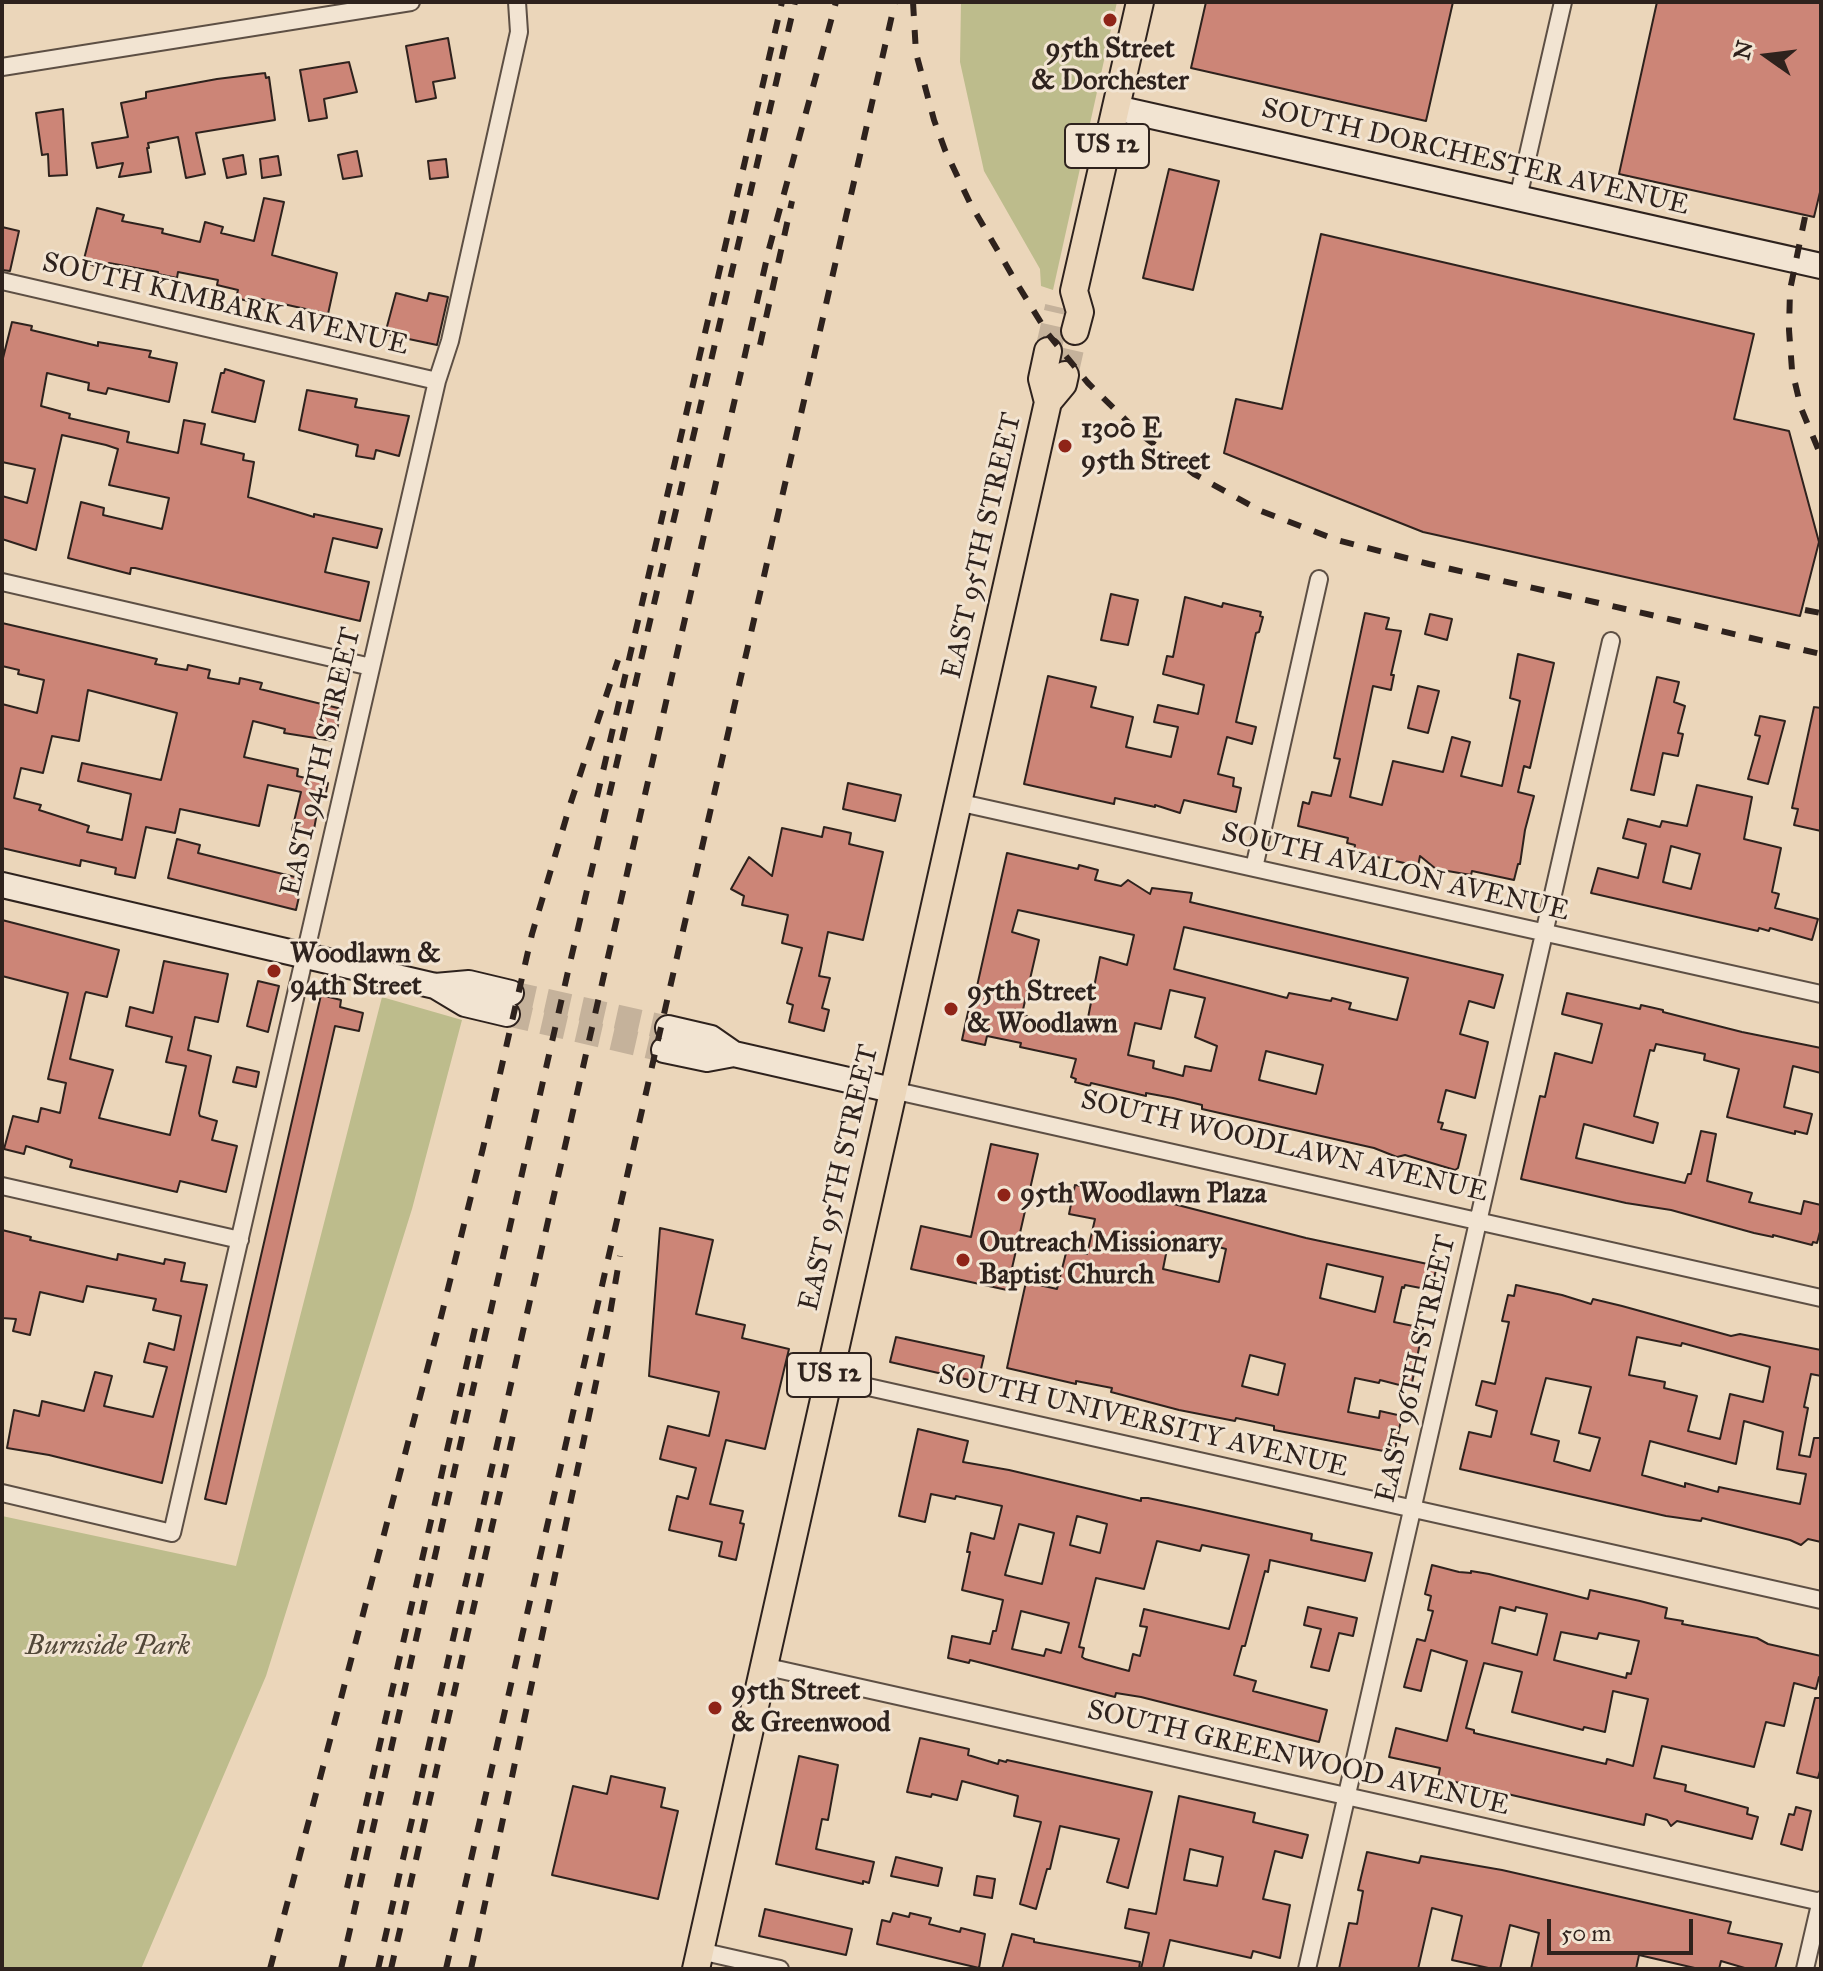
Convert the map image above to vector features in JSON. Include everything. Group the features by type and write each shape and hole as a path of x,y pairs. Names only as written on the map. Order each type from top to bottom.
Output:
{"main road":[{"name":"US 12","path":"1075,331 1080,312 1066,299 1140,2"},
{"name":"EAST 95TH STREET","path":"1048,351 1042,379 1048,402"},
{"name":"EAST 95TH STREET","path":"698,1960 1048,402 1063,384 1065,375"}],"street":[{"path":"2,67 411,2"},
{"name":"EAST 94TH STREET","path":"2,1493 172,1533 437,381 450,341 519,32 517,2"},
{"path":"1518,198 1563,2"},
{"name":"SOUTH DORCHESTER AVENUE","path":"1116,108 1821,266"},
{"name":"SOUTH KIMBARK AVENUE","path":"2,281 437,381"},
{"path":"1254,868 1319,579"},
{"path":"2,582 371,667"},
{"name":"EAST 96TH STREET","path":"1307,1969 1611,641"},
{"name":"SOUTH AVALON AVENUE","path":"957,802 1821,994"},
{"path":"2,885 435,986 469,983 509,1003"},
{"name":"SOUTH WOODLAWN AVENUE","path":"666,1039 707,1059 734,1054 1821,1298"},
{"path":"2,1186 240,1240"},
{"name":"SOUTH UNIVERSITY AVENUE","path":"828,1378 1821,1600"},
{"name":"SOUTH GREENWOOD AVENUE","path":"763,1666 1821,1901"},
{"path":"1805,1969 1821,1901"},
{"path":"698,1960 780,1969"}],"green space":[{"path":"961,2 1117,2 1053,290 1041,286 1040,269 984,171 960,62"},
{"name":"Burnside Park","path":"382,997 462,1020 412,1209 266,1676 141,1969 2,1969 2,1516 236,1566"}],"building":[{"path":"1206,2 1453,2 1426,121 1191,68"},
{"path":"1657,2 1821,2 1821,188 1814,217 1619,174"},
{"path":"448,38 455,78 433,82 436,98 416,102 406,46"},
{"path":"349,62 357,92 324,99 327,118 309,121 300,70"},
{"path":"265,73 266,78 269,77 275,120 196,133 205,174 186,178 178,137 148,143 151,172 119,177 123,163 97,168 92,143 128,137 121,103 146,98 146,92"},
{"path":"63,109 67,175 49,176 48,154 42,155 36,113"},
{"path":"357,151 362,176 343,179 338,155"},
{"path":"243,155 246,174 227,178 223,159"},
{"path":"278,156 281,175 262,178 260,159"},
{"path":"446,159 448,177 430,179 428,161"},
{"path":"1169,169 1219,181 1193,290 1143,278"},
{"path":"264,198 284,202 272,255 337,273 328,314 261,299 260,304 236,298 238,290 217,285 218,280 178,272 177,278 109,263 108,269 83,263 97,208 124,215 122,221 163,229 162,233 200,242 205,222 223,227 221,233 254,241"},
{"path":"2,227 19,231 10,271 2,270"},
{"path":"1321,234 1754,334 1734,419 1789,431 1819,542 1800,616 1423,532 1224,453 1236,399 1282,409"},
{"path":"396,293 427,301 429,293 448,297 437,345 385,334"},
{"path":"12,322 32,326 31,330 98,346 98,342 151,351 149,357 177,363 169,402 108,388 106,394 88,390 89,383 47,373 41,406 70,414 69,418 129,432 127,442 178,453 184,420 205,424 201,444 244,454 243,460 254,462 248,497 314,517 314,514 382,529 377,548 333,538 325,572 369,582 360,621 135,568 131,568 130,574 68,558 81,502 104,508 103,515 162,529 169,498 109,485 118,449 106,445 62,435 36,550 2,539 2,496 27,503 35,469 2,462 2,362"},
{"path":"225,369 264,381 255,422 212,412 221,373"},
{"path":"307,390 357,399 355,407 409,416 399,456 376,450 374,459 356,456 358,445 299,430"},
{"path":"1111,594 1138,600 1128,645 1101,640"},
{"path":"1185,597 1222,607 1223,603 1261,612 1260,616 1263,617 1256,633 1236,722 1256,727 1252,744 1227,737 1218,774 1234,778 1233,786 1241,788 1236,812 1184,800 1180,813 1155,805 1115,798 1114,804 1024,784 1048,676 1096,687 1091,707 1133,717 1126,747 1171,757 1178,727 1154,722 1158,705 1198,714 1204,685 1163,674 1167,656 1173,657"},
{"path":"1365,613 1389,618 1386,629 1401,631 1391,675 1394,675 1391,690 1373,686 1350,797 1382,805 1393,761 1443,772 1452,737 1470,742 1461,776 1502,786 1520,701 1510,698 1518,654 1554,663 1530,768 1524,766 1518,792 1534,796 1514,880 1472,871 1471,875 1436,869 1420,856 1418,866 1354,852 1355,845 1347,843 1348,838 1298,826 1303,802 1309,804 1312,792 1331,796 1340,759 1334,758"},
{"path":"1430,614 1452,619 1447,640 1425,634"},
{"path":"2,623 157,659 155,664 187,670 188,665 210,670 208,678 239,684 240,678 262,683 260,689 342,709 334,741 284,733 285,729 253,721 244,757 298,769 297,776 328,783 325,797 320,796 313,835 292,830 301,792 268,785 259,826 180,809 175,833 146,827 135,878 115,874 116,868 81,860 80,866 2,848 2,704 37,713 44,680 18,674 19,670 2,666","holes":["88,690 177,713 161,780 82,763 78,781 131,794 122,840 87,832 89,826 39,810 41,805 14,798 21,768 43,773 52,736 79,741"]},
{"path":"1657,677 1679,682 1674,702 1685,706 1678,733 1683,734 1678,756 1663,753 1654,795 1631,790"},
{"path":"1418,686 1439,691 1428,733 1408,728"},
{"path":"1814,707 1821,708 1821,831 1794,825 1798,809 1792,808"},
{"path":"1760,716 1785,721 1768,784 1748,779 1760,736 1755,735"},
{"path":"848,783 901,795 895,821 843,809"},
{"path":"1697,785 1752,797 1744,839 1781,848 1772,892 1779,894 1775,908 1818,919 1812,940 1770,928 1769,931 1759,928 1758,931 1591,893 1598,868 1638,878 1646,844 1623,838 1628,819 1660,827 1662,821 1687,826","holes":["1671,846 1700,854 1691,889 1663,882"]},
{"path":"824,827 851,833 849,844 883,852 863,940 828,932 819,976 830,978 822,1008 829,1010 824,1031 789,1022 793,1005 787,1003 802,948 782,943 788,915 742,905 744,896 731,889 749,857 772,876 782,828 822,837"},
{"path":"177,839 200,845 198,853 303,879 296,910 168,878"},
{"path":"1007,853 1078,869 1079,865 1098,870 1095,880 1121,886 1128,880 1150,894 1152,888 1192,893 1190,902 1503,975 1494,1008 1469,1001 1460,1034 1488,1042 1475,1098 1446,1090 1438,1122 1443,1123 1441,1129 1466,1135 1455,1170 1405,1155 1397,1157 1374,1148 1202,1109 1202,1105 1173,1098 1075,1082 1076,1079 1071,1077 1076,1059 987,1036 985,1045 962,1040 970,1003 973,1004","holes":["1018,910 1134,935 1127,965 1100,957 1085,1033 1027,1021 1027,1016 1022,1014 1039,940 1012,932","1184,927 1408,978 1397,1020 1349,1009 1351,1003 1332,998 1331,1001 1289,993 1287,998 1174,969","1170,990 1205,998 1195,1037 1217,1046 1211,1071 1185,1066 1183,1076 1153,1068 1154,1061 1128,1055 1135,1023 1161,1029","1266,1051 1323,1065 1316,1094 1259,1080"]},
{"path":"2,920 119,950 107,997 85,994 70,1059 113,1070 99,1118 170,1135 186,1066 166,1062 172,1037 126,1026 130,1007 153,1013 164,961 228,974 218,1022 195,1017 188,1050 211,1056 199,1113 217,1121 212,1140 237,1146 226,1192 180,1181 177,1192 70,1167 72,1160 26,1146 24,1154 4,1149 13,1116 38,1122 41,1108 60,1113 66,1083 48,1079 68,993 2,976"},
{"path":"258,981 279,986 268,1032 247,1026"},
{"path":"1567,993 1640,1009 1641,1005 1742,1032 1821,1048 1821,1073 1793,1066 1784,1107 1812,1114 1807,1134 1795,1131 1795,1134 1727,1117 1739,1069 1704,1060 1705,1054 1656,1044 1654,1051 1650,1050 1634,1116 1658,1123 1653,1143 1584,1124 1576,1158 1685,1183 1688,1174 1691,1174 1701,1131 1716,1134 1707,1181 1752,1193 1749,1202 1801,1214 1804,1201 1821,1205 1821,1228 1817,1243 1813,1242 1812,1245 1754,1233 1671,1210 1521,1179 1540,1096 1545,1097 1555,1053 1592,1063 1602,1024 1562,1014"},
{"path":"321,995 341,1000 340,1007 363,1013 359,1031 335,1026 226,1504 205,1499"},
{"path":"237,1067 259,1072 256,1087 233,1082"},
{"path":"991,1144 1038,1154 1007,1290 911,1269 921,1226 971,1237"},
{"path":"1075,1185 1124,1192 1123,1196 1166,1202 1306,1238 1437,1266 1431,1290 1402,1287 1394,1322 1423,1328 1411,1388 1380,1380 1379,1383 1355,1378 1348,1412 1379,1418 1380,1411 1402,1416 1394,1453 1274,1430 1274,1426 1236,1418 1235,1421 1179,1410 1111,1392 1112,1388 1076,1381 1076,1384 1007,1368 1026,1282 1057,1289 1067,1249 1087,1254 1095,1219 1069,1214","holes":["1169,1239 1194,1245 1195,1241 1226,1249 1219,1282 1163,1269","1327,1264 1383,1277 1375,1312 1320,1298","1250,1355 1285,1364 1278,1395 1242,1386"]},
{"path":"660,1228 713,1240 696,1314 745,1325 742,1338 789,1349 765,1449 726,1440 710,1504 743,1511 740,1523 744,1524 736,1560 719,1556 722,1542 669,1530 677,1496 688,1499 696,1468 660,1459 668,1426 709,1436 719,1392 649,1376"},
{"path":"2,1230 31,1237 30,1240 117,1260 118,1254 164,1264 165,1259 185,1263 181,1281 207,1285 162,1483 49,1455 7,1448 14,1410 39,1416 42,1401 84,1411 95,1372 112,1376 104,1406 153,1417 167,1367 144,1362 149,1343 174,1350 181,1316 153,1310 156,1299 87,1286 83,1302 40,1292 30,1335 13,1331 16,1319 2,1318"},
{"path":"1516,1285 1591,1304 1593,1299 1731,1336 1740,1334 1821,1350 1821,1376 1811,1374 1799,1455 1810,1457 1814,1438 1821,1438 1821,1542 1808,1539 1801,1545 1702,1518 1701,1521 1666,1516 1460,1469 1469,1432 1491,1437 1497,1411 1476,1405 1482,1381 1495,1384 1509,1322 1502,1321 1508,1295 1514,1296","holes":["1637,1337 1681,1346 1682,1343 1770,1367 1763,1402 1730,1394 1720,1439 1688,1431 1697,1396 1664,1388 1665,1382 1629,1375","1546,1378 1591,1387 1579,1433 1600,1438 1590,1471 1554,1461 1559,1441 1531,1434","1744,1421 1783,1432 1777,1469 1806,1474 1800,1504 1719,1487 1718,1492 1685,1483 1685,1487 1642,1475 1650,1441 1736,1464"]},
{"path":"896,1337 984,1356 978,1382 890,1362"},
{"path":"918,1429 968,1441 963,1462 1312,1534 1311,1540 1372,1553 1365,1581 1270,1560 1245,1646 1242,1646 1234,1675 1256,1681 1253,1691 1327,1710 1319,1742 1141,1697 1116,1693 1115,1697 970,1660 969,1663 948,1658 952,1636 990,1644 993,1631 996,1631 1003,1600 962,1590 971,1533 994,1539 1002,1506 931,1494 925,1522 899,1516","holes":["1077,1516 1107,1524 1100,1553 1070,1545","1019,1524 1054,1533 1042,1584 1005,1575","1157,1541 1200,1551 1202,1545 1249,1555 1229,1629 1144,1609 1140,1626 1147,1627 1140,1656 1133,1654 1129,1671 1082,1657 1084,1648 1079,1647 1096,1578 1144,1589","1021,1611 1069,1623 1061,1653 1046,1649 1044,1656 1012,1649"]},
{"path":"1432,1565 1459,1572 1471,1571 1588,1599 1590,1590 1640,1601 1667,1608 1665,1618 1683,1621 1682,1624 1757,1638 1768,1644 1821,1656 1821,1678 1816,1689 1794,1683 1784,1726 1766,1722 1754,1767 1662,1746 1654,1778 1686,1785 1685,1791 1748,1808 1747,1814 1758,1817 1752,1839 1677,1821 1671,1826 1667,1820 1646,1814 1644,1825 1542,1802 1438,1778 1440,1768 1389,1757 1396,1728 1447,1741 1467,1661 1431,1650 1421,1691 1404,1687 1417,1639 1425,1641 1433,1611 1428,1610 1431,1596 1425,1594","holes":["1500,1607 1547,1614 1537,1655 1492,1643","1561,1632 1597,1639 1599,1633 1639,1641 1631,1674 1627,1673 1626,1678 1554,1660","1484,1663 1522,1672 1512,1712 1583,1730 1584,1727 1605,1732 1613,1691 1648,1699 1633,1766 1607,1759 1606,1764 1474,1733 1474,1730 1466,1728"]},
{"path":"1308,1607 1357,1618 1353,1636 1339,1633 1329,1671 1311,1667 1321,1629 1304,1625"},
{"path":"1815,1698 1821,1698 1821,1767 1818,1778 1797,1773"},
{"path":"920,1738 969,1749 968,1755 998,1764 999,1760 1007,1760 1152,1792 1128,1888 1107,1882 1119,1839 1060,1826 1036,1909 1020,1904 1041,1822 1014,1816 1018,1796 962,1781 957,1800 907,1792"},
{"path":"799,1756 838,1765 828,1820 822,1819 816,1849 874,1862 869,1883 776,1864"},
{"path":"611,1776 665,1788 661,1807 678,1811 658,1899 552,1875 573,1786 607,1794"},
{"path":"1179,1796 1255,1813 1253,1822 1308,1835 1302,1858 1275,1851 1263,1899 1290,1905 1280,1958 1253,1951 1251,1958 1170,1940 1163,1969 1141,1969 1149,1933 1125,1928 1129,1909 1156,1914","holes":["1190,1849 1223,1857 1217,1886 1184,1880"]},
{"path":"1796,1807 1811,1811 1802,1850 1781,1844 1789,1814 1794,1815"},
{"path":"1367,1852 1419,1863 1421,1856 1502,1870 1731,1922 1728,1933 1782,1944 1775,1969 1748,1969 1721,1961 1719,1969 1699,1969 1639,1955 1636,1969 1531,1969 1539,1933 1510,1925 1500,1969 1493,1969 1452,1960 1462,1916 1432,1908 1418,1969 1339,1969 1349,1923 1357,1924 1363,1891 1358,1890"},
{"path":"896,1857 942,1868 938,1886 891,1876"},
{"path":"977,1876 995,1879 992,1898 974,1895"},
{"path":"765,1909 852,1929 846,1955 759,1936"},
{"path":"893,1913 909,1917 910,1913 931,1918 929,1924 960,1932 961,1928 985,1934 979,1968 877,1944 882,1920 890,1922"},
{"path":"1012,1934 1034,1939 1034,1942 1140,1962 1139,1969 1002,1969"}],"tunnel":[{"path":"1048,351 1058,307"},
{"path":"1065,375 1075,331"},
{"path":"511,993 668,1028"},
{"path":"507,1014 664,1050"}],"railway":[{"path":"597,797 782,2"},
{"path":"341,1969 569,967 795,2"},
{"path":"378,1969 769,249 836,2"},
{"path":"446,1969 895,2"},
{"path":"913,2 916,53 945,150 970,203 1016,282 1048,334 1088,383 1139,433 1194,474 1261,511 1337,540 1821,654"},
{"path":"760,345 792,201"},
{"path":"1805,217 1790,290 1789,330 1792,370 1801,408 1821,456"},
{"path":"1805,610 1821,613"},
{"path":"270,1969 442,1313 532,934 618,660"},
{"path":"471,1969 607,1331 620,1256"},
{"path":"347,1888 478,1315"},
{"path":"391,1969 515,1426"}],"place":[{"name":"95th Street & Dorchester","path":"1110,20"},
{"name":"1300 E 95th Street","path":"1065,446"},
{"name":"Woodlawn & 94th Street","path":"274,971"},
{"name":"95th Street & Woodlawn","path":"951,1009"},
{"name":"95th Woodlawn Plaza","path":"1004,1195"},
{"name":"Outreach Missionary Baptist Church","path":"963,1260"},
{"name":"95th Street & Greenwood","path":"715,1708"}]}
